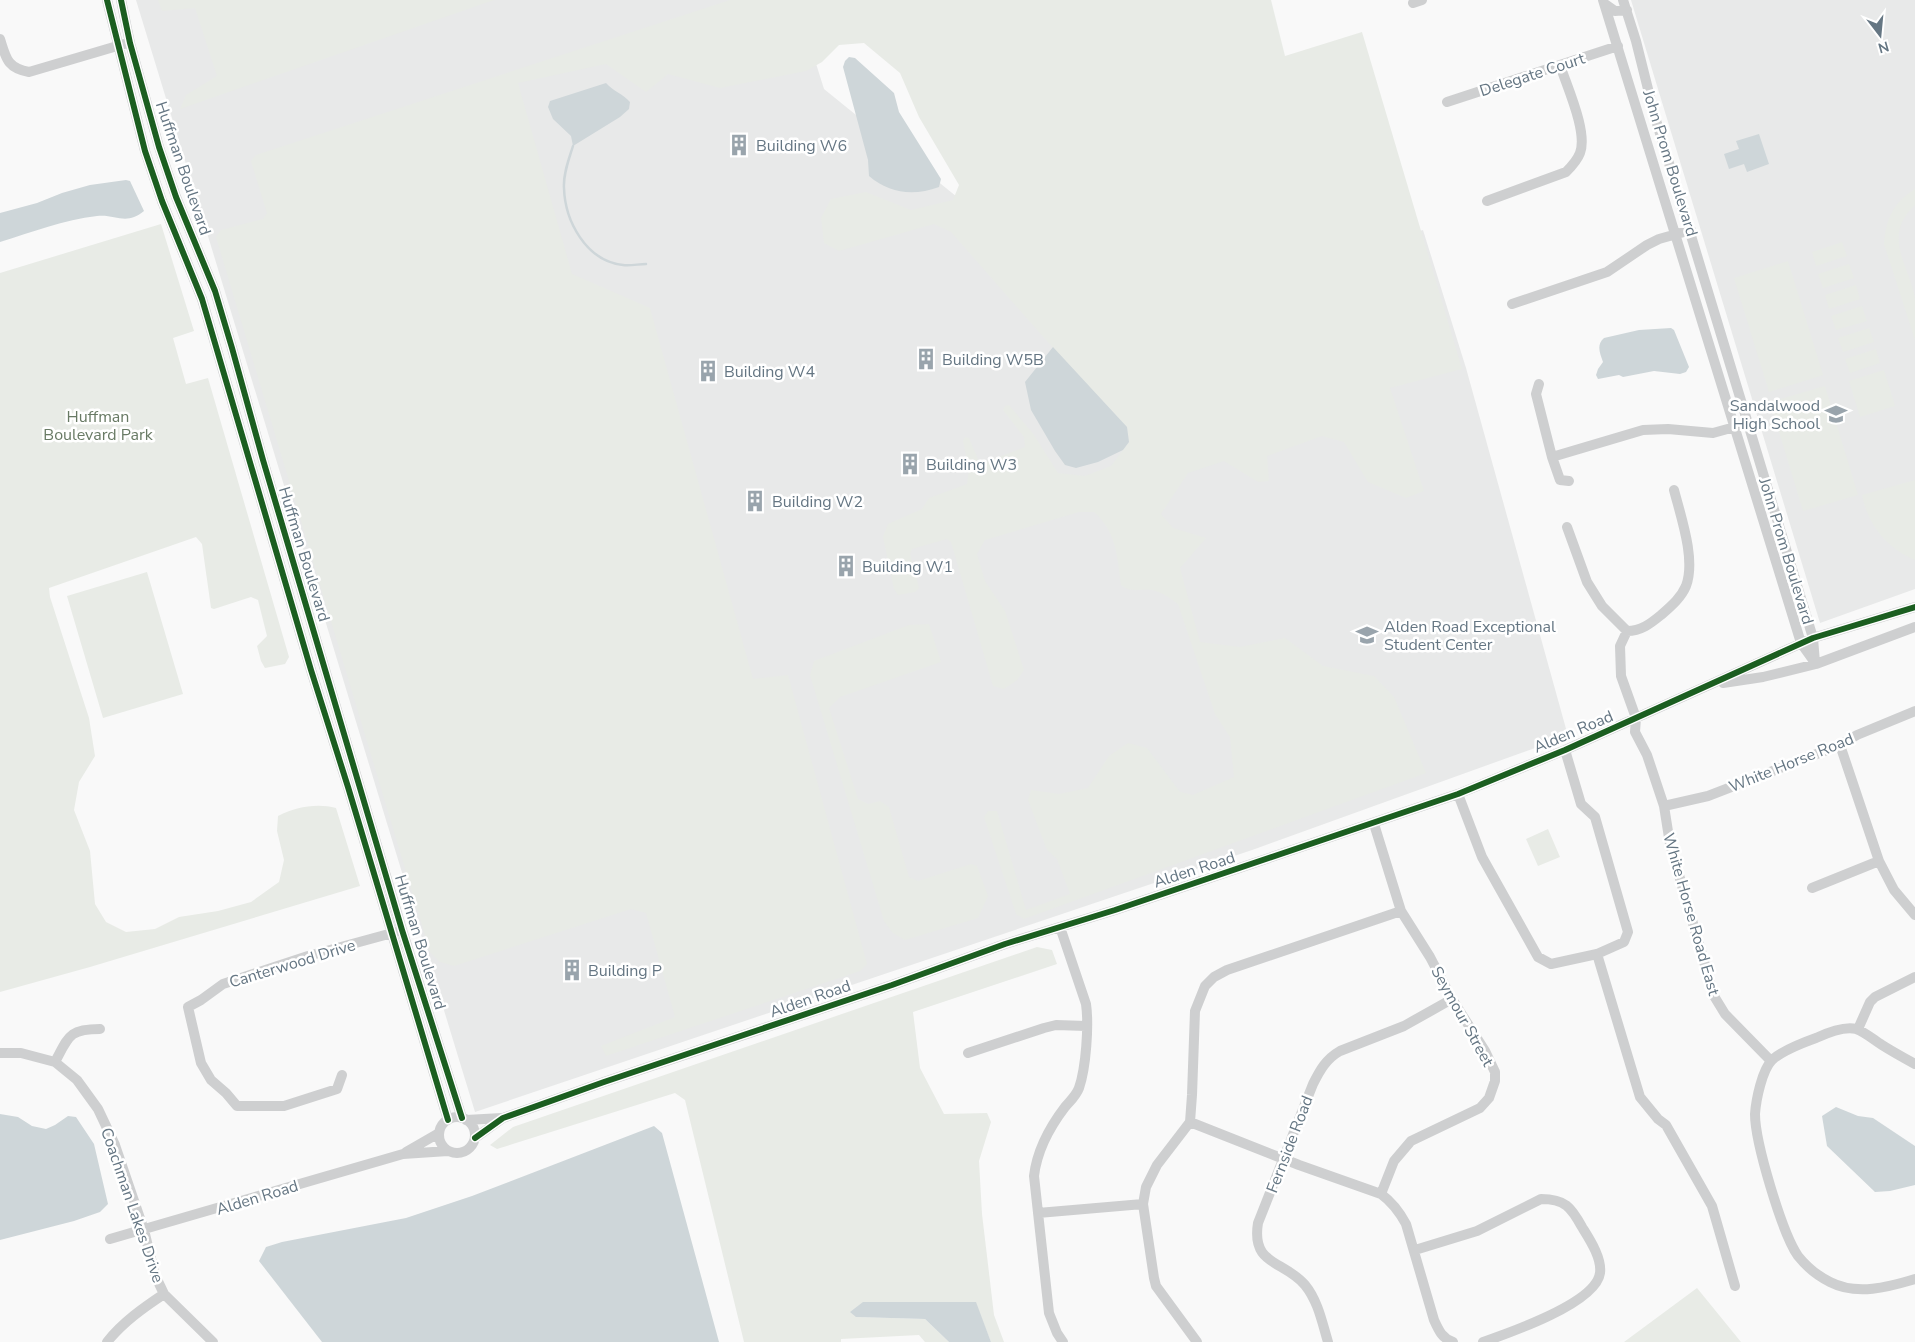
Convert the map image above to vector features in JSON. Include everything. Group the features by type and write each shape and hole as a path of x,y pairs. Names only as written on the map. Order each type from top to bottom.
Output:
{"street":[{"name":"Huffman Boulevard","path":"107,0 145,151 162,201 202,299 448,1120"},
{"name":"Huffman Boulevard","path":"121,0 130,43 159,148 176,197 215,292 265,469 402,930 464,1119"},
{"name":"John Prom Boulevard","path":"1623,0 1655,116 1813,638 1816,664"},
{"path":"1604,2 1615,11 1627,10"},
{"name":"John Prom Boulevard","path":"1604,2 1801,643 1816,664"},
{"path":"0,39 7,58 14,68 28,72 130,43"},
{"name":"Delegate Court","path":"1447,102 1618,46"},
{"path":"1487,201 1566,172 1580,153 1582,141 1579,122 1560,65"},
{"path":"1512,304 1608,272 1647,245 1691,230"},
{"path":"1539,384 1536,394 1552,457 1560,480 1569,481"},
{"path":"1552,457 1643,430 1668,429 1705,433 1734,428 1749,423"},
{"path":"1567,527 1587,582 1602,606 1627,631 1644,628 1681,596 1686,586 1690,563 1674,490"},
{"name":"Alden Road","path":"475,1138 503,1118 1005,944 1374,824 1458,794 1565,750 1813,638 1915,607"},
{"name":"Alden Road","path":"1713,684 1763,678 1816,664 1915,627"},
{"name":"White Horse Road East","path":"1627,631 1620,646 1621,676 1636,718 1636,732 1647,755 1664,806 1670,844 1714,996 1725,1014 1771,1061"},
{"name":"White Horse Road","path":"1664,806 1708,796 1840,745 1857,734 1915,711"},
{"path":"1840,745 1879,861 1894,890 1915,915"},
{"path":"1458,794 1482,858 1538,957 1551,964 1598,954 1624,942 1628,932 1594,817 1581,804 1565,750"},
{"name":"Seymour Street","path":"1374,824 1401,911 1434,964 1452,999 1485,1051 1495,1072 1494,1088 1489,1098 1480,1108 1410,1141 1394,1161 1381,1194"},
{"path":"1812,888 1879,861"},
{"path":"1197,1342 1156,1286 1143,1204 1149,1177 1190,1122 1195,1011 1205,986 1214,977 1227,970 1401,911"},
{"path":"1060,927 1086,1004 1084,1062 1079,1088 1046,1135 1036,1162 1035,1192 1049,1313 1057,1334 1063,1342"},
{"name":"Canterwood Drive","path":"342,1075 337,1089 284,1106 237,1106 211,1080 201,1063 188,1007 223,984 308,956 402,930"},
{"path":"1598,954 1640,1097 1658,1119 1666,1125 1712,1206 1735,1286"},
{"path":"1858,1030 1865,1011 1875,997 1915,977"},
{"name":"Fernside Road","path":"1328,1342 1316,1303 1306,1286 1293,1273 1266,1258 1256,1236 1258,1223 1313,1084 1322,1066 1330,1056 1404,1026 1452,999"},
{"path":"968,1053 1056,1025 1086,1026"},
{"path":"55,1062 67,1039 80,1029 100,1029"},
{"path":"1915,1064 1858,1030 1845,1029 1826,1034 1804,1042 1771,1061 1764,1074 1755,1113 1761,1149 1778,1209 1791,1244 1798,1256 1831,1283 1858,1290 1888,1286 1915,1279"},
{"name":"Coachman Lakes Drive","path":"0,1053 21,1053 55,1062 77,1080 98,1109 115,1145 144,1230 155,1275 164,1294 213,1342"},
{"name":"Alden Road","path":"464,1119 503,1118"},
{"path":"464,1119 473,1127 475,1138 468,1150 461,1152 448,1151 440,1140 441,1126 448,1120 464,1119"},
{"path":"1190,1122 1381,1194 1398,1210 1406,1224 1434,1320 1440,1334 1452,1342"},
{"name":"Alden Road","path":"403,1154 439,1133"},
{"name":"Alden Road","path":"110,1239 403,1154 448,1151"},
{"path":"1415,1250 1477,1231 1541,1200 1552,1199 1563,1202 1575,1215 1598,1260 1600,1274 1591,1290 1578,1300 1547,1316 1483,1342"},
{"path":"1038,1213 1143,1204"},
{"path":"107,1342 139,1310 164,1294"}],"shaded area":[{"path":"136,0 796,0 824,89 1106,318 1423,230 1466,368 1568,736 1255,849 475,1112"},
{"name":"Sandalwood High School","path":"1631,0 1915,0 1915,589 1820,623"},
{"path":"849,57 855,58 894,93 899,112 941,179 939,187 920,192 902,192 885,187 869,176 868,160 843,67"},
{"path":"606,83 630,102 629,109 620,117 573,146 571,136 553,119 548,107 550,101"},
{"path":"1759,134 1769,164 1747,172 1744,164 1729,169 1724,154 1739,149 1736,141"},
{"path":"130,181 144,211 132,218 97,216 72,220 0,242 0,213 90,185"},
{"path":"1671,328 1674,330 1689,367 1686,372 1680,374 1654,371 1623,377 1619,375 1598,379 1596,375 1603,362 1599,346 1604,338 1639,330"},
{"path":"1053,347 1127,427 1129,442 1123,450 1098,462 1076,468 1065,465 1055,451 1031,410 1025,382"},
{"path":"1836,1107 1858,1116 1873,1118 1915,1146 1915,1185 1890,1191 1875,1192 1827,1146 1822,1116"},
{"path":"0,1114 18,1117 32,1126 46,1129 68,1116 76,1117 94,1144 108,1204 100,1212 74,1221 0,1240"},
{"path":"654,1126 662,1133 719,1342 322,1342 259,1261 266,1247 282,1242 406,1218 472,1196"},
{"path":"863,1302 976,1302 991,1342 949,1342 925,1319 856,1317 850,1312"}],"green space":[{"path":"158,0 494,0 180,109 186,95 217,76 195,8 162,11"},
{"path":"730,0 1271,0 1285,56 1362,32 1462,369 1390,388 1424,491 1406,498 1368,482 1344,442 1322,436 1267,456 1269,481 1258,482 1224,461 1188,473 1161,514 1173,528 1206,538 1180,568 1200,642 1240,647 1285,638 1323,666 1374,676 1394,697 1426,773 1024,919 1016,914 984,817 988,811 997,811 1026,910 1070,894 1057,859 1047,850 1028,800 1031,790 1059,794 1088,788 1109,756 1128,743 1147,748 1180,792 1193,795 1234,777 1230,737 1215,714 1178,604 1156,591 1133,590 1121,585 1117,555 1112,537 1102,520 1094,512 1079,512 985,540 977,554 985,581 1005,611 1024,670 1017,680 1004,689 993,686 951,542 947,539 912,549 910,554 919,588 915,592 898,595 894,589 883,537 888,524 922,509 929,498 967,484 969,470 963,441 965,437 969,438 980,464 1025,447 1024,437 1003,410 1005,406 1009,405 1034,435 1058,473 1085,476 1111,466 1129,442 1127,427 1046,340 951,232 934,224 839,251 824,243 821,218 831,199 866,192 911,210 953,200 959,185 919,117 900,73 864,43 839,45 822,62 806,71 720,88 668,74 646,92 606,64 518,83 572,274 650,308 753,679 788,675 867,964 860,971 606,1056 601,1046 675,1017 646,913 631,909 454,966 440,962 430,952 216,237 221,230 263,219 267,213 251,161 256,155"},
{"path":"1915,189 1915,205 1905,216 1900,228 1899,239 1900,250 1915,298 1915,340 1884,244 1892,212 1907,194"},
{"name":"Huffman Boulevard Park","path":"161,224 194,331 173,338 186,384 208,378 289,657 285,664 265,668 261,661 257,646 267,636 258,600 251,597 214,609 211,608 202,544 196,537 49,588 50,597 89,718 95,756 79,782 74,810 90,851 95,904 106,922 126,932 155,929 179,917 218,911 251,902 279,882 284,860 277,831 278,816 299,808 314,806 336,808 360,886 0,992 0,273"},
{"path":"1842,242 1847,256 1816,266 1812,252"},
{"path":"1788,261 1823,375 1769,392 1734,278"},
{"path":"1849,264 1854,278 1823,288 1818,274"},
{"path":"1856,285 1860,299 1829,309 1825,295"},
{"path":"1862,306 1867,321 1836,330 1831,316"},
{"path":"1869,328 1874,342 1843,352 1838,338"},
{"path":"1876,349 1880,363 1850,373 1845,359"},
{"path":"1884,370 1895,406 1860,417 1849,381"},
{"path":"1825,386 1858,495 1803,511 1770,402"},
{"path":"1915,480 1915,560 1896,549 1880,534 1869,516 1862,495"},
{"path":"147,572 183,694 103,718 67,596"},
{"path":"929,624 941,662 840,697 829,708 858,799 868,804 880,801 889,807 909,877 918,881 971,864 977,866 988,896 978,918 905,940 893,933 884,921 810,675 814,661 909,625"},
{"path":"1548,829 1560,857 1538,866 1526,839"},
{"path":"1037,947 1052,950 1057,964 913,1012 920,1068 944,1114 987,1113 991,1122 979,1161 982,1214 994,1315 1004,1342 991,1342 975,1302 864,1302 856,1317 925,1319 949,1342 925,1342 919,1335 841,1339 841,1342 744,1342 685,1100 675,1093 497,1149 490,1145 513,1127"},
{"path":"1697,1288 1741,1342 1624,1342"}],"waterway":[{"path":"573,146 565,172 564,183 565,201 573,226 588,248 598,256 610,262 626,265 646,264"}],"cycle path":[{"path":"107,0 145,151 162,201 202,299 311,670 448,1120"},
{"path":"121,0 130,43 159,147 176,197 215,291 402,930 462,1118"},
{"path":"475,1138 503,1118 604,1082 892,985 1005,944 1115,910 1458,794 1565,750 1813,638 1915,607"}],"place":[{"name":"Building W6","path":"739,145"},
{"name":"Building W5B","path":"926,359"},
{"name":"Building W4","path":"708,371"},
{"name":"Sandalwood High School","path":"1836,414"},
{"name":"Building W3","path":"910,464"},
{"name":"Building W2","path":"755,501"},
{"name":"Building W1","path":"846,566"},
{"name":"Alden Road Exceptional Student Center","path":"1367,635"},
{"name":"Building P","path":"572,970"}]}
